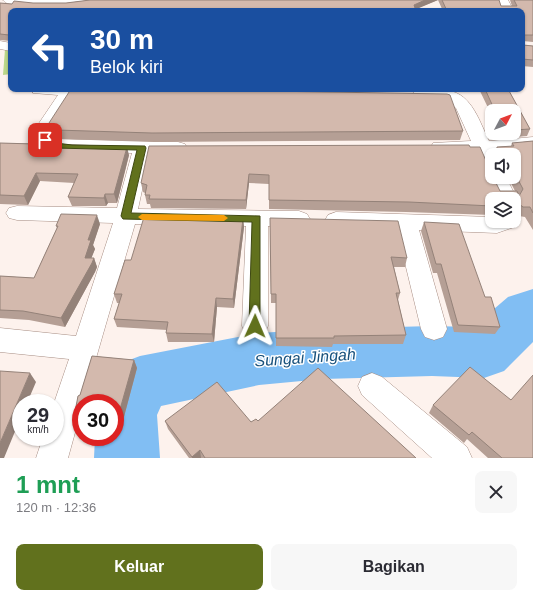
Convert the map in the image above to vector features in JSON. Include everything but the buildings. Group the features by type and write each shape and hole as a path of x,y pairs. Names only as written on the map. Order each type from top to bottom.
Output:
{"street":[{"path":"9,0 15,3 92,3 99,0"},
{"path":"68,92 42,132 43,138 48,143 72,147 197,148"},
{"path":"408,95 439,95 454,98 478,98"},
{"path":"454,98 463,105 468,112 485,153"},
{"path":"427,148 482,147 533,143"},
{"path":"52,458 84,349 126,216 142,148"},
{"path":"17,213 406,221 485,224"},
{"path":"255,326 257,218"},
{"path":"406,221 434,329"},
{"path":"0,340 84,349"},
{"path":"372,386 456,458"}],"green space":[{"path":"5,49 8,50 8,74 3,75"}],"waterway":[{"name":"Sungai Jingah","path":"127,458 126,415 140,383 259,359 323,354 432,351 484,353 527,313 533,311"}],"slow traffic":[{"path":"142,217 224,218"}],"route":[{"path":"45,140 50,144 72,147 142,148 126,216 257,218 255,326"}]}
